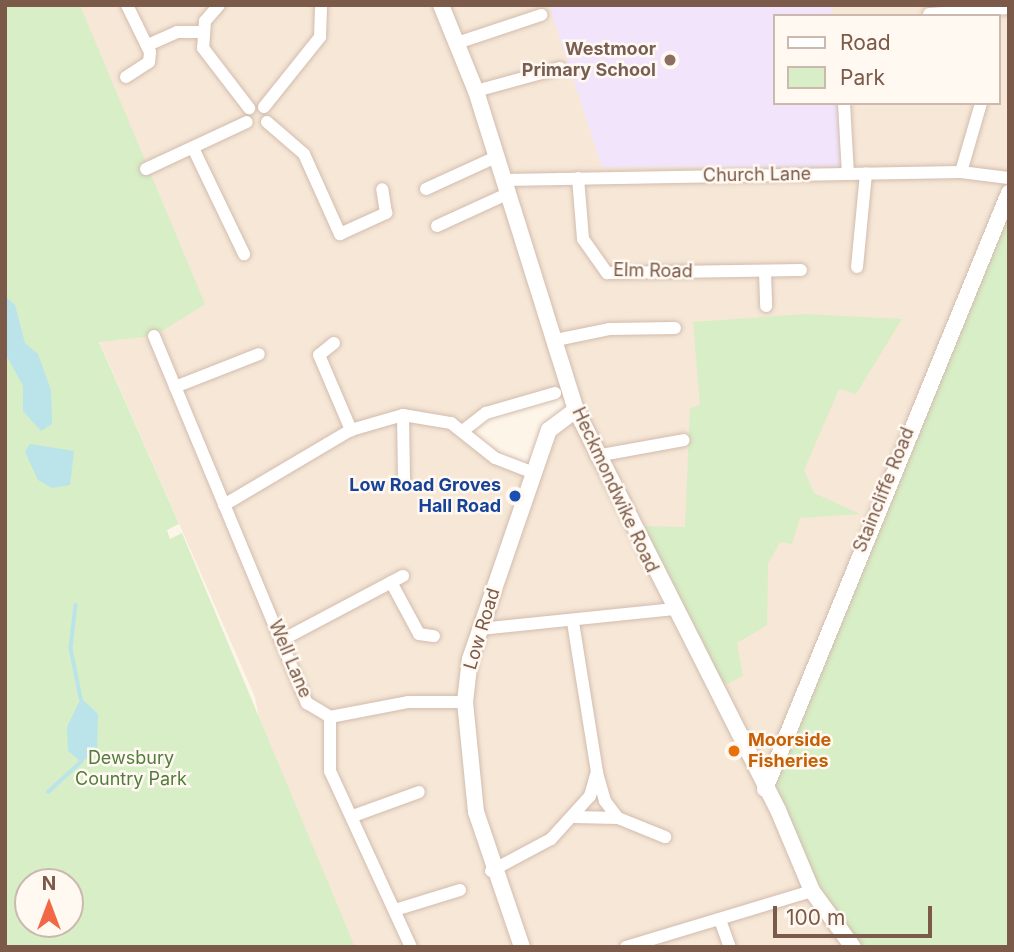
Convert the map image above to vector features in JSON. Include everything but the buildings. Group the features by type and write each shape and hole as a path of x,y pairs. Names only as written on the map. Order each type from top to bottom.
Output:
{"street":[{"path":"125,77 149,62 148,45 127,5"},
{"path":"219,5 202,32 208,59 249,108 247,122"},
{"path":"249,108 264,107 320,37 321,5"},
{"name":"Heckmondwike Road","path":"441,5 498,156 576,410 672,609 765,789 812,891 853,947"},
{"path":"929,14 1009,8"},
{"path":"457,43 541,15"},
{"path":"148,45 177,32 202,32"},
{"path":"476,92 559,68"},
{"path":"844,105 848,174"},
{"path":"961,172 980,105"},
{"path":"264,107 267,122 304,153 340,234 386,214 382,189"},
{"path":"247,122 257,128 267,122"},
{"path":"146,169 247,122"},
{"path":"192,148 244,254"},
{"path":"426,189 498,156"},
{"name":"Church Lane","path":"506,187 578,178 961,172 1009,178"},
{"path":"857,267 866,173"},
{"name":"Elm Road","path":"578,178 583,239 607,273 801,270"},
{"path":"437,226 506,187"},
{"name":"Staincliffe Road","path":"765,789 1009,194"},
{"path":"765,272 766,306"},
{"path":"556,340 609,328 675,328"},
{"name":"Well Lane","path":"154,336 282,640 300,693 330,717"},
{"path":"334,343 319,355 351,430"},
{"path":"175,387 259,354"},
{"path":"464,430 486,412 555,393"},
{"name":"Low Road","path":"522,947 491,871 468,770 465,702 480,629 549,430 576,410"},
{"path":"403,415 404,480"},
{"path":"224,505 351,430 403,415 464,430 495,458 534,473"},
{"path":"597,456 684,440"},
{"path":"282,640 403,576"},
{"path":"391,582 419,634 434,636"},
{"path":"480,629 573,622 672,609"},
{"path":"573,622 597,772 605,801 618,818"},
{"path":"411,947 330,771 330,717 408,702 465,702"},
{"path":"491,871 523,859 574,817 590,796 597,772"},
{"path":"353,816 419,792"},
{"path":"574,817 618,818 665,837"},
{"path":"395,910 460,890"},
{"path":"628,946 812,891"},
{"path":"720,920 730,947"}],"shaded area":[{"path":"80,5 1009,5 1009,193 853,947 355,947 261,729 255,697 99,341 154,336 146,169","holes":["555,393 576,410 549,430 534,473 464,431 522,401"]},
{"name":"Westmoor Primary School","path":"549,5 831,5 832,14 772,14 772,105 838,105 843,167 602,167"}],"green space":[{"name":"Dewsbury Country Park","path":"5,5 80,5 205,304 154,336 99,342 179,524 167,530 170,539 182,533 355,947 5,947"},
{"path":"1009,194 1009,947 853,947 765,789"},
{"path":"805,314 902,319 856,394 839,389 804,470 814,493 860,514 800,518 792,544 780,542 768,564 767,625 737,643 743,676 723,686 631,526 685,527 690,408 700,405 693,322"}],"water":[{"path":"5,296 15,305 25,343 38,354 51,390 52,424 41,431 23,411 23,386 5,353"},
{"path":"30,444 74,451 70,485 52,488 38,480 25,452"},
{"path":"81,698 98,714 97,751 81,762 68,751 67,727"}],"waterway":[{"path":"76,605 71,648 81,698"},
{"path":"48,792 81,762"}],"place":[{"name":"Westmoor Primary School","path":"670,60"},
{"name":"Low Road Groves Hall Road","path":"515,496"},
{"name":"Moorside Fisheries","path":"734,751"}]}
